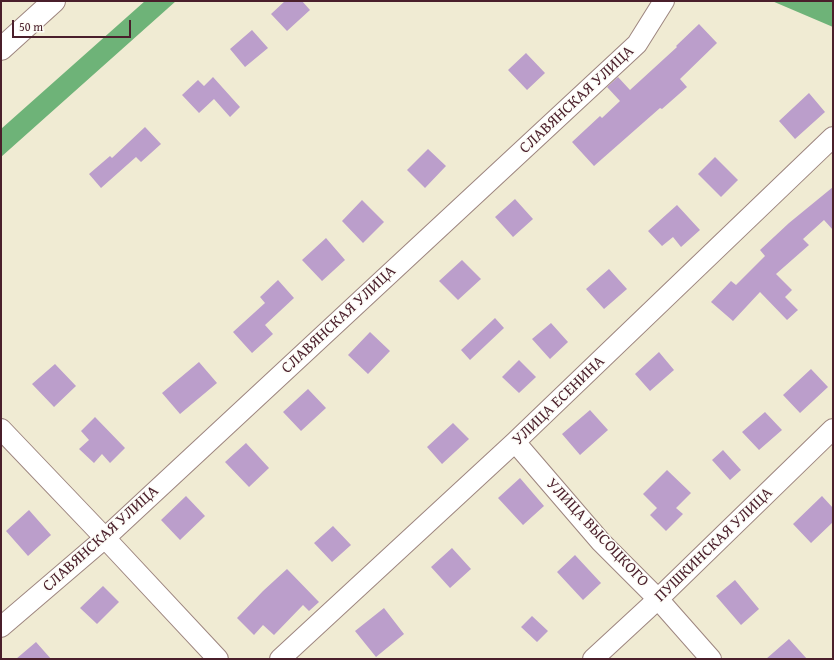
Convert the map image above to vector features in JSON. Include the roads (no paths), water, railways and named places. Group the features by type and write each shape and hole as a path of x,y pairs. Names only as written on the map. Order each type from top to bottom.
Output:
{"main road":[{"path":"1,49 54,1"}],"street":[{"name":"СЛАВЯНСКАЯ УЛИЦА","path":"1,628 105,538 637,44 664,1"},
{"name":"УЛИЦА ЕСЕНИНА","path":"280,659 515,442 833,138"},
{"path":"1,429 218,659"},
{"name":"ПУШКИНСКАЯ УЛИЦА","path":"593,659 829,441"},
{"name":"УЛИЦА ВЫСОЦКОГО","path":"515,442 601,542 658,599 711,659"}]}
